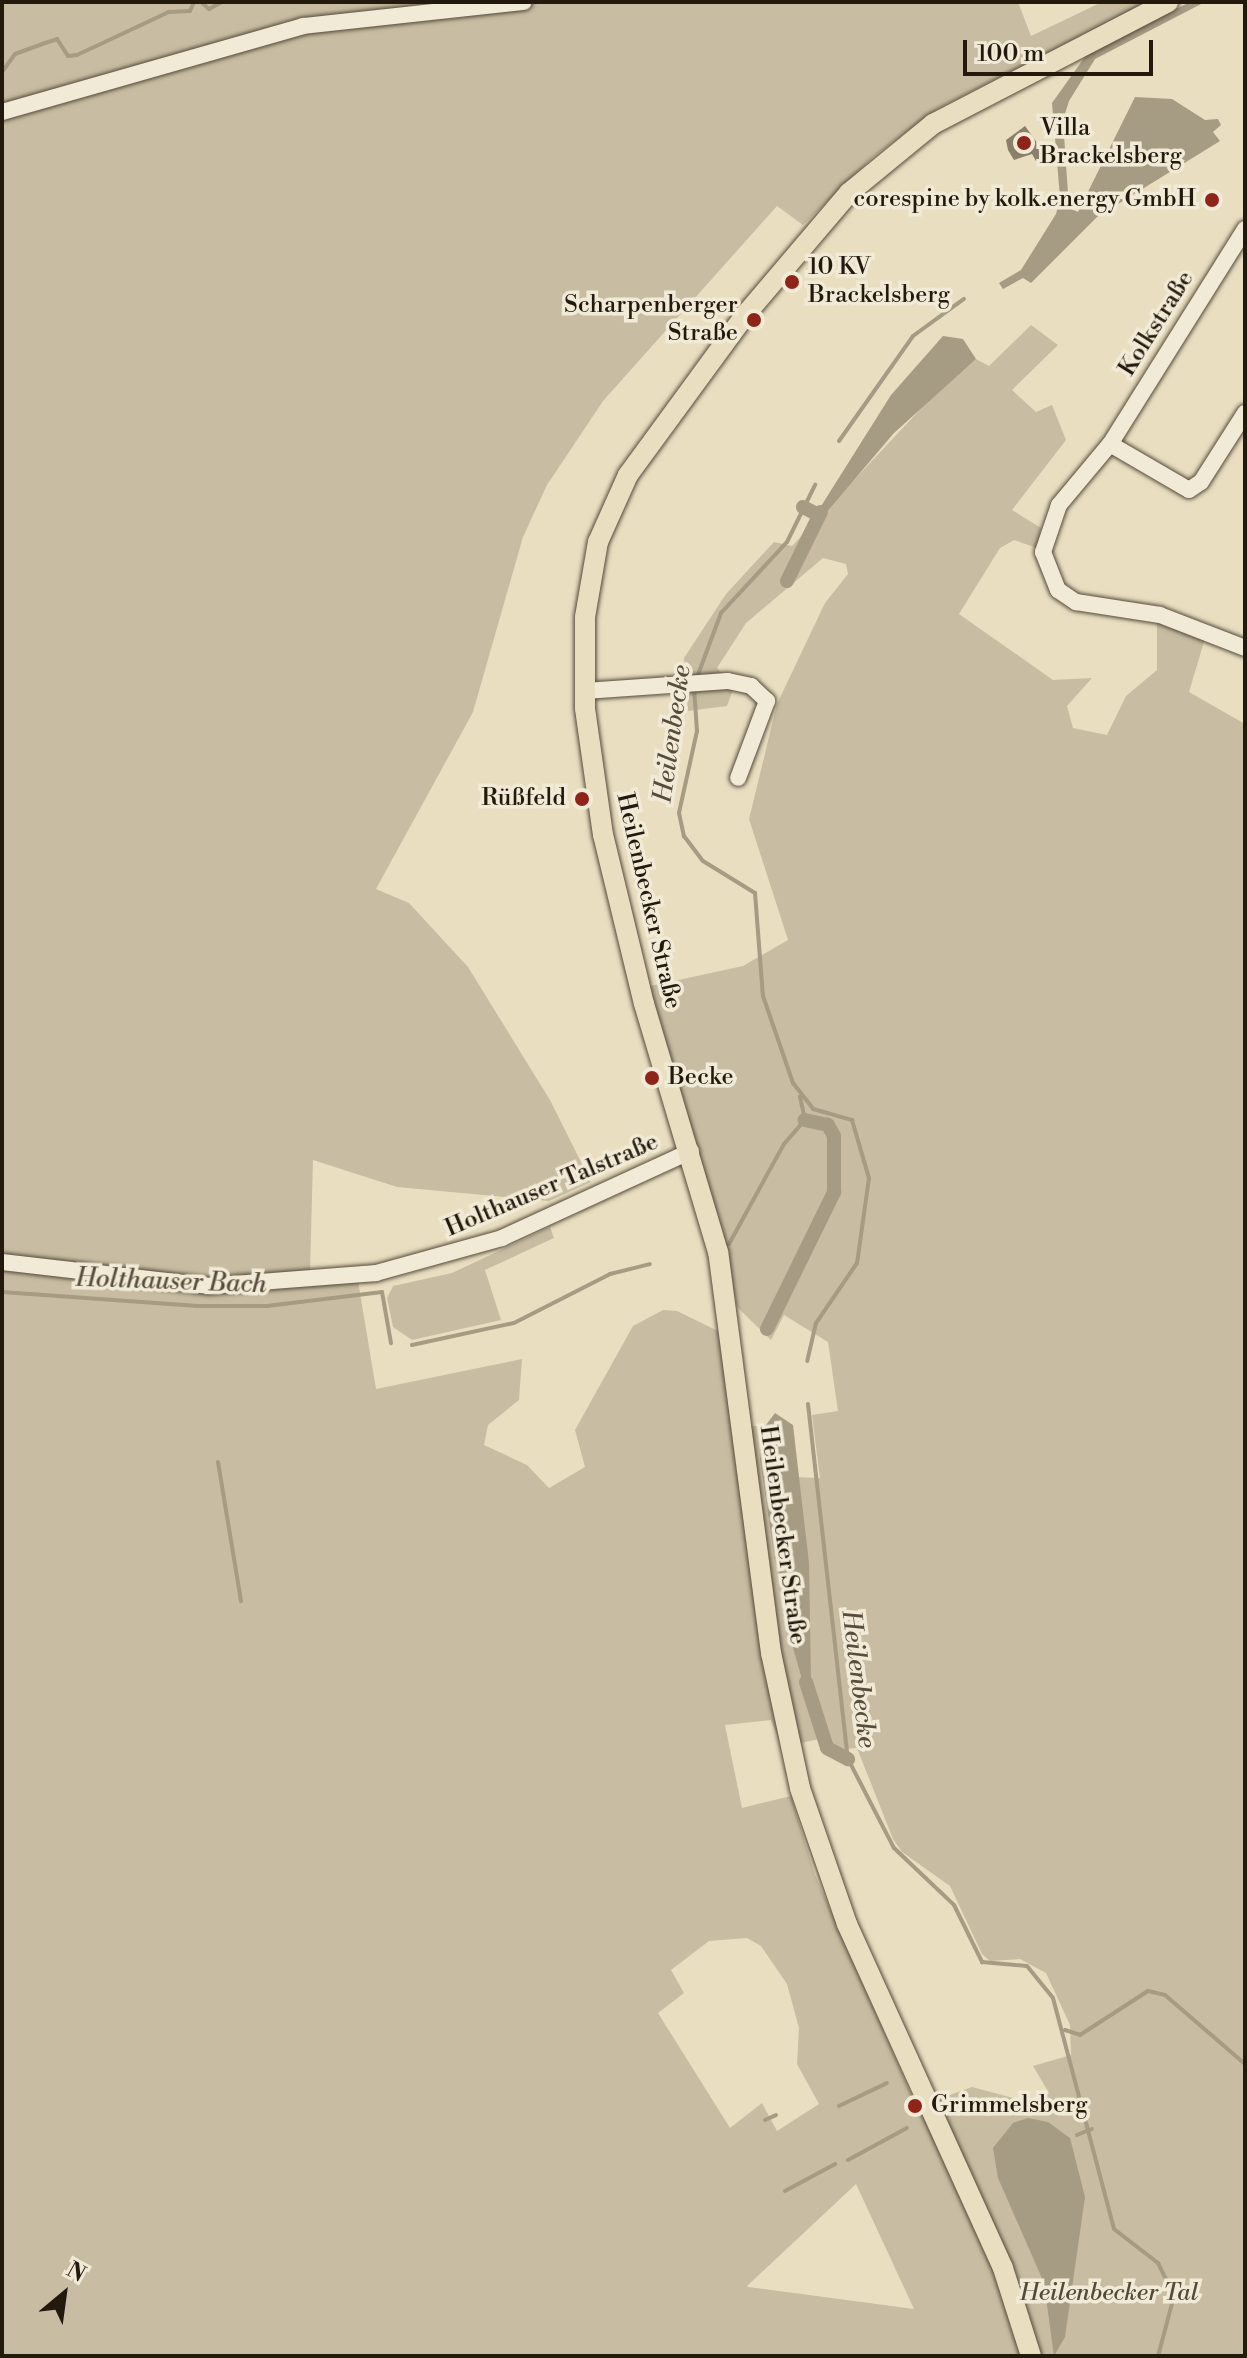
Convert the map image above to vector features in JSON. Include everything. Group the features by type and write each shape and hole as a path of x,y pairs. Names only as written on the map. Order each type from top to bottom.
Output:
{"main road":[{"name":"Heilenbecker Straße","path":"1031,2356 1003,2268 847,1924 800,1788 771,1653 718,1252 691,1151 644,1004 610,867 585,691 588,591 616,498 668,416 821,222 880,164 933,124 1168,2"}],"street":[{"path":"2,112 303,26 524,2"},
{"name":"Kolkstraße","path":"1245,229 1110,444 1051,518 1043,552 1058,590 1076,602 1191,624 1245,648"},
{"path":"1110,444 1189,490 1201,482 1245,413"},
{"path":"585,691 695,685 751,686 767,701 738,778"},
{"name":"Holthauser Talstraße","path":"2,1262 220,1287 376,1273 502,1238 691,1151"}],"green space":[{"path":"2,2 1018,2 1031,36 1102,2 1147,2 937,109 874,156 803,225 777,206 603,401 547,485 523,537 473,712 376,889 409,903 468,967 550,1100 591,1182 549,1201 397,1187 313,1160 310,1272 232,1279 148,1276 2,1256"},
{"name":"Heilenbecker Tal","path":"1031,325 1058,345 1012,390 1036,412 1052,405 1066,440 1012,510 1041,528 1037,548 1014,540 1000,548 959,614 1053,680 1092,678 1067,706 1073,728 1107,735 1126,696 1157,670 1157,617 1206,635 1189,692 1245,724 1245,2356 2,2356 2,1270 226,1292 358,1281 376,1389 522,1359 519,1400 488,1425 484,1445 527,1465 549,1488 585,1467 575,1430 633,1326 663,1310 677,1311 718,1331 733,1426 785,1426 794,1477 820,1478 812,1415 838,1411 828,1342 784,1315 771,1340 737,1307 712,1201 646,987 743,966 788,940 749,819 777,704 825,603 848,574 846,564 823,558 746,623 717,668 734,687 727,706 688,711 684,658 726,594 774,542 792,546 930,399 976,359 989,366","holes":["771,1720 782,1747 824,1738 835,1750 857,1748 893,1839 902,1852 950,1886 982,1954 990,1961 1020,1959 1046,1973 1070,2025 1071,2055 1033,2066 1049,2093 1032,2103 972,2087 917,2107 815,1875 791,1796 742,1808 725,1725","747,1938 761,1946 787,1984 799,2028 797,2064 819,2104 777,2131 762,2103 730,2128 658,2013 684,1993 671,1970 709,1941","856,2184 914,2309 748,2287"]},
{"path":"550,1227 554,1238 485,1270 501,1320 412,1340 393,1327 387,1298 393,1286 452,1273"}],"shaded area":[{"path":"1190,2 1205,2 1095,59 1069,101 1063,120 1069,208 1078,212 1135,97 1172,99 1205,120 1218,119 1221,125 1213,132 1220,141 1097,217 1031,283 1023,278 1003,289 999,283 1021,270 1056,214 1060,197 1052,103 1087,54"},
{"path":"943,336 963,339 976,359 894,433 825,514 818,511 891,395"},
{"path":"775,1413 793,1425 809,1563 811,1680 803,1683 792,1644 793,1616 775,1561 760,1459 763,1429"},
{"path":"1028,2118 1048,2122 1070,2138 1085,2197 1065,2337 1054,2356 1044,2283 998,2178 993,2148 1013,2123"}],"building":[{"name":"Villa Brackelsberg","path":"1025,126 1046,155 1036,161 1032,154 1014,160 1008,150 1006,140"}],"waterway":[{"path":"2,72 15,54 42,44 57,39 68,56 77,55 169,12 190,11 194,2"},
{"path":"201,2 209,9 222,2"},
{"path":"233,2 238,2"},
{"name":"Heilenbecke","path":"839,441 913,336 964,299"},
{"name":"Heilenbecke","path":"696,680 721,613 787,542 815,485"},
{"path":"803,507 819,515"},
{"path":"787,581 821,512"},
{"name":"Heilenbecke","path":"694,688 697,731 679,813 684,836 703,861 755,893 763,996 793,1083 813,1109 852,1120 869,1178 857,1263 816,1323 807,1361"},
{"name":"Holthauser Bach","path":"729,1244 784,1144 805,1120 800,1097"},
{"path":"767,1329 834,1192 834,1136 828,1125 805,1120"},
{"name":"Holthauser Bach","path":"412,1345 514,1323 610,1274 650,1264"},
{"name":"Holthauser Bach","path":"2,1292 197,1306 267,1306 382,1292 391,1343"},
{"name":"Heilenbecke","path":"808,1404 848,1759 894,1848 954,1905 982,1962 1027,1966 1053,1998 1114,2229 1158,2263 1174,2296 1158,2356"},
{"path":"218,1462 241,1601"},
{"path":"806,1682 827,1748 848,1759"},
{"path":"1065,2030 1080,2035 1148,1991 1165,1995 1245,2064"},
{"path":"839,2106 887,2083"},
{"path":"765,2120 776,2115"},
{"path":"848,2160 907,2128"},
{"name":"Heilenbecke","path":"1077,2135 1092,2129"},
{"path":"785,2191 835,2164"}],"place":[{"name":"Villa Brackelsberg","path":"1024,143"},
{"name":"corespine by kolk.energy GmbH","path":"1212,200"},
{"name":"10 KV Brackelsberg","path":"792,282"},
{"name":"Scharpenberger Straße","path":"754,320"},
{"name":"Rüßfeld","path":"582,799"},
{"name":"Becke","path":"652,1078"},
{"name":"Grimmelsberg","path":"915,2106"}]}
